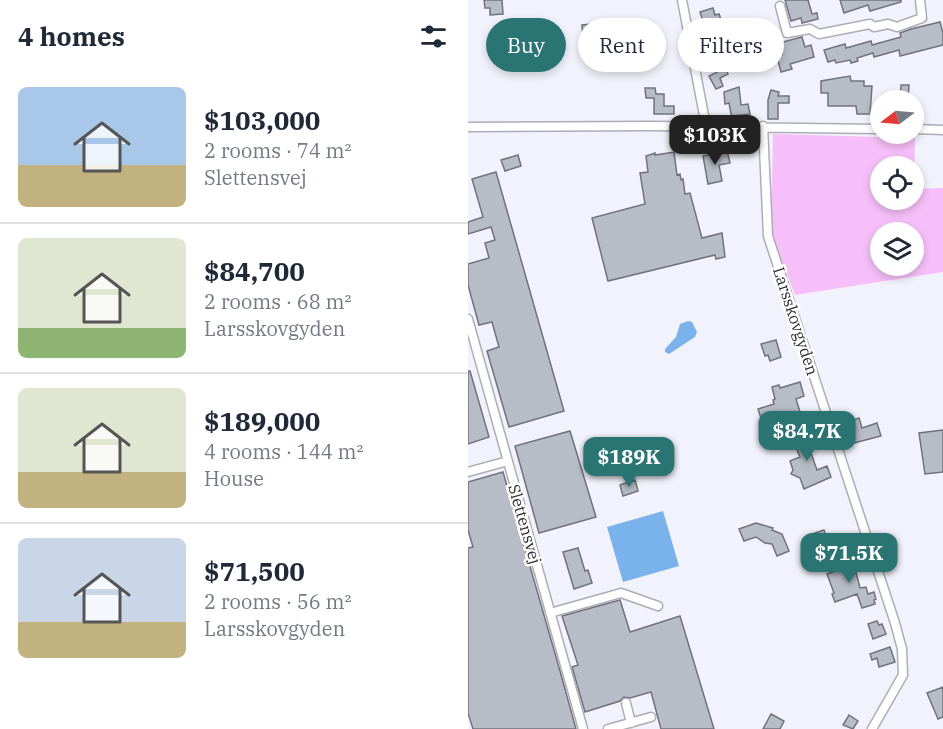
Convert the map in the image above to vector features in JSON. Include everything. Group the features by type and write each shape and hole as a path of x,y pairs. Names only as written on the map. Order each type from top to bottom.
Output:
{"street":[{"path":"682,0 706,126"},
{"path":"780,6 786,33 810,29 819,34 870,24 874,27 888,24 897,27 922,18 920,0"},
{"path":"468,127 762,126 870,129"},
{"name":"Larsskovgyden","path":"762,126 768,236 902,649 903,675 872,729"},
{"path":"924,129 943,130"},
{"name":"Slettensvej","path":"468,319 583,729"},
{"path":"468,472 508,461"},
{"path":"550,614 621,593 658,606"},
{"path":"626,703 631,723"},
{"path":"608,729 651,717"}],"shaded area":[{"path":"773,134 870,137 870,144 915,144 915,156 870,156 870,210 924,210 924,189 943,188 943,272 924,275 924,222 870,222 870,276 917,276 795,295 771,232"}],"water":[{"path":"692,322 697,332 695,337 669,354 665,352 676,337 680,324"},
{"path":"663,511 679,566 623,582 607,527"}],"building":[{"path":"484,0 502,0 503,14 490,15 490,8 485,8"},
{"path":"785,0 808,0 812,14 817,13 818,19 802,23 801,18 791,21"},
{"path":"840,0 901,0 901,2 870,11 868,5 844,13"},
{"path":"713,8 715,15 719,14 720,18 702,18 700,12"},
{"path":"940,22 943,45 900,56 899,50 874,57 873,53 857,58 858,61 851,63 850,60 836,63 835,60 828,62 824,50 845,44 846,48 871,41 872,45 901,37 900,33 911,29"},
{"path":"802,37 805,47 811,45 814,57 790,64 792,69 784,71 784,42"},
{"path":"717,72 728,74 720,78 723,86 716,89 709,76"},
{"path":"850,76 851,81 864,81 864,86 872,86 870,114 857,114 856,106 828,106 828,93 821,93 821,81"},
{"path":"901,85 909,85 909,90 901,90"},
{"path":"739,87 741,105 748,104 750,114 733,116 729,103 725,104 724,92"},
{"path":"645,88 655,88 656,94 664,94 664,106 674,106 674,114 654,114 654,98 646,98"},
{"path":"771,90 779,92 778,96 789,96 789,103 778,103 778,119 768,119 768,100"},
{"path":"727,151 730,163 719,165 722,181 708,184 703,156"},
{"path":"674,152 677,175 680,174 681,180 683,179 685,194 690,193 702,238 722,233 725,257 716,259 715,255 608,281 592,218 645,204 640,173 648,172 646,156"},
{"path":"518,155 521,166 505,171 501,160"},
{"path":"496,172 564,411 509,427 487,351 499,347 492,322 479,325 468,285 468,264 489,258 485,243 495,240 491,227 468,234 468,222 483,217 472,179"},
{"path":"776,340 781,357 770,361 768,355 765,356 761,344"},
{"path":"468,371 470,371 489,437 468,444"},
{"path":"800,382 804,396 796,399 801,415 777,426 773,415 761,418 758,409 774,404 772,387 779,385 780,388"},
{"path":"859,418 862,428 877,423 881,436 850,444 848,436 853,434 850,421"},
{"path":"812,426 815,437 808,439 807,442 817,470 827,466 831,477 804,489 800,478 791,474 793,470 790,461 800,457 793,440 801,436 799,430"},
{"path":"943,430 943,472 925,474 919,433"},
{"path":"570,431 596,517 539,533 515,446"},
{"path":"503,472 576,729 473,729 468,713 468,548 473,547 468,530 468,482"},
{"path":"635,480 638,491 623,496 620,485"},
{"path":"756,523 773,528 772,530 782,534 789,551 777,556 772,544 765,543 756,537 744,541 739,529"},
{"path":"824,530 829,545 817,549 812,534"},
{"path":"578,548 585,571 588,570 592,583 574,589 563,552"},
{"path":"853,553 860,588 866,587 868,594 874,592 876,599 875,604 862,608 857,594 835,602 827,574 845,568 842,557"},
{"path":"620,600 630,632 680,616 714,729 661,729 651,692 630,698 624,697 620,701 585,712 572,667 578,665 562,616"},
{"path":"877,621 879,625 882,624 886,634 873,639 868,624"},
{"path":"890,647 895,662 879,667 877,658 872,660 870,654"},
{"path":"943,687 943,717 938,719 927,693"},
{"path":"771,714 784,721 780,729 763,729"},
{"path":"849,715 858,721 853,729 843,725"}]}
